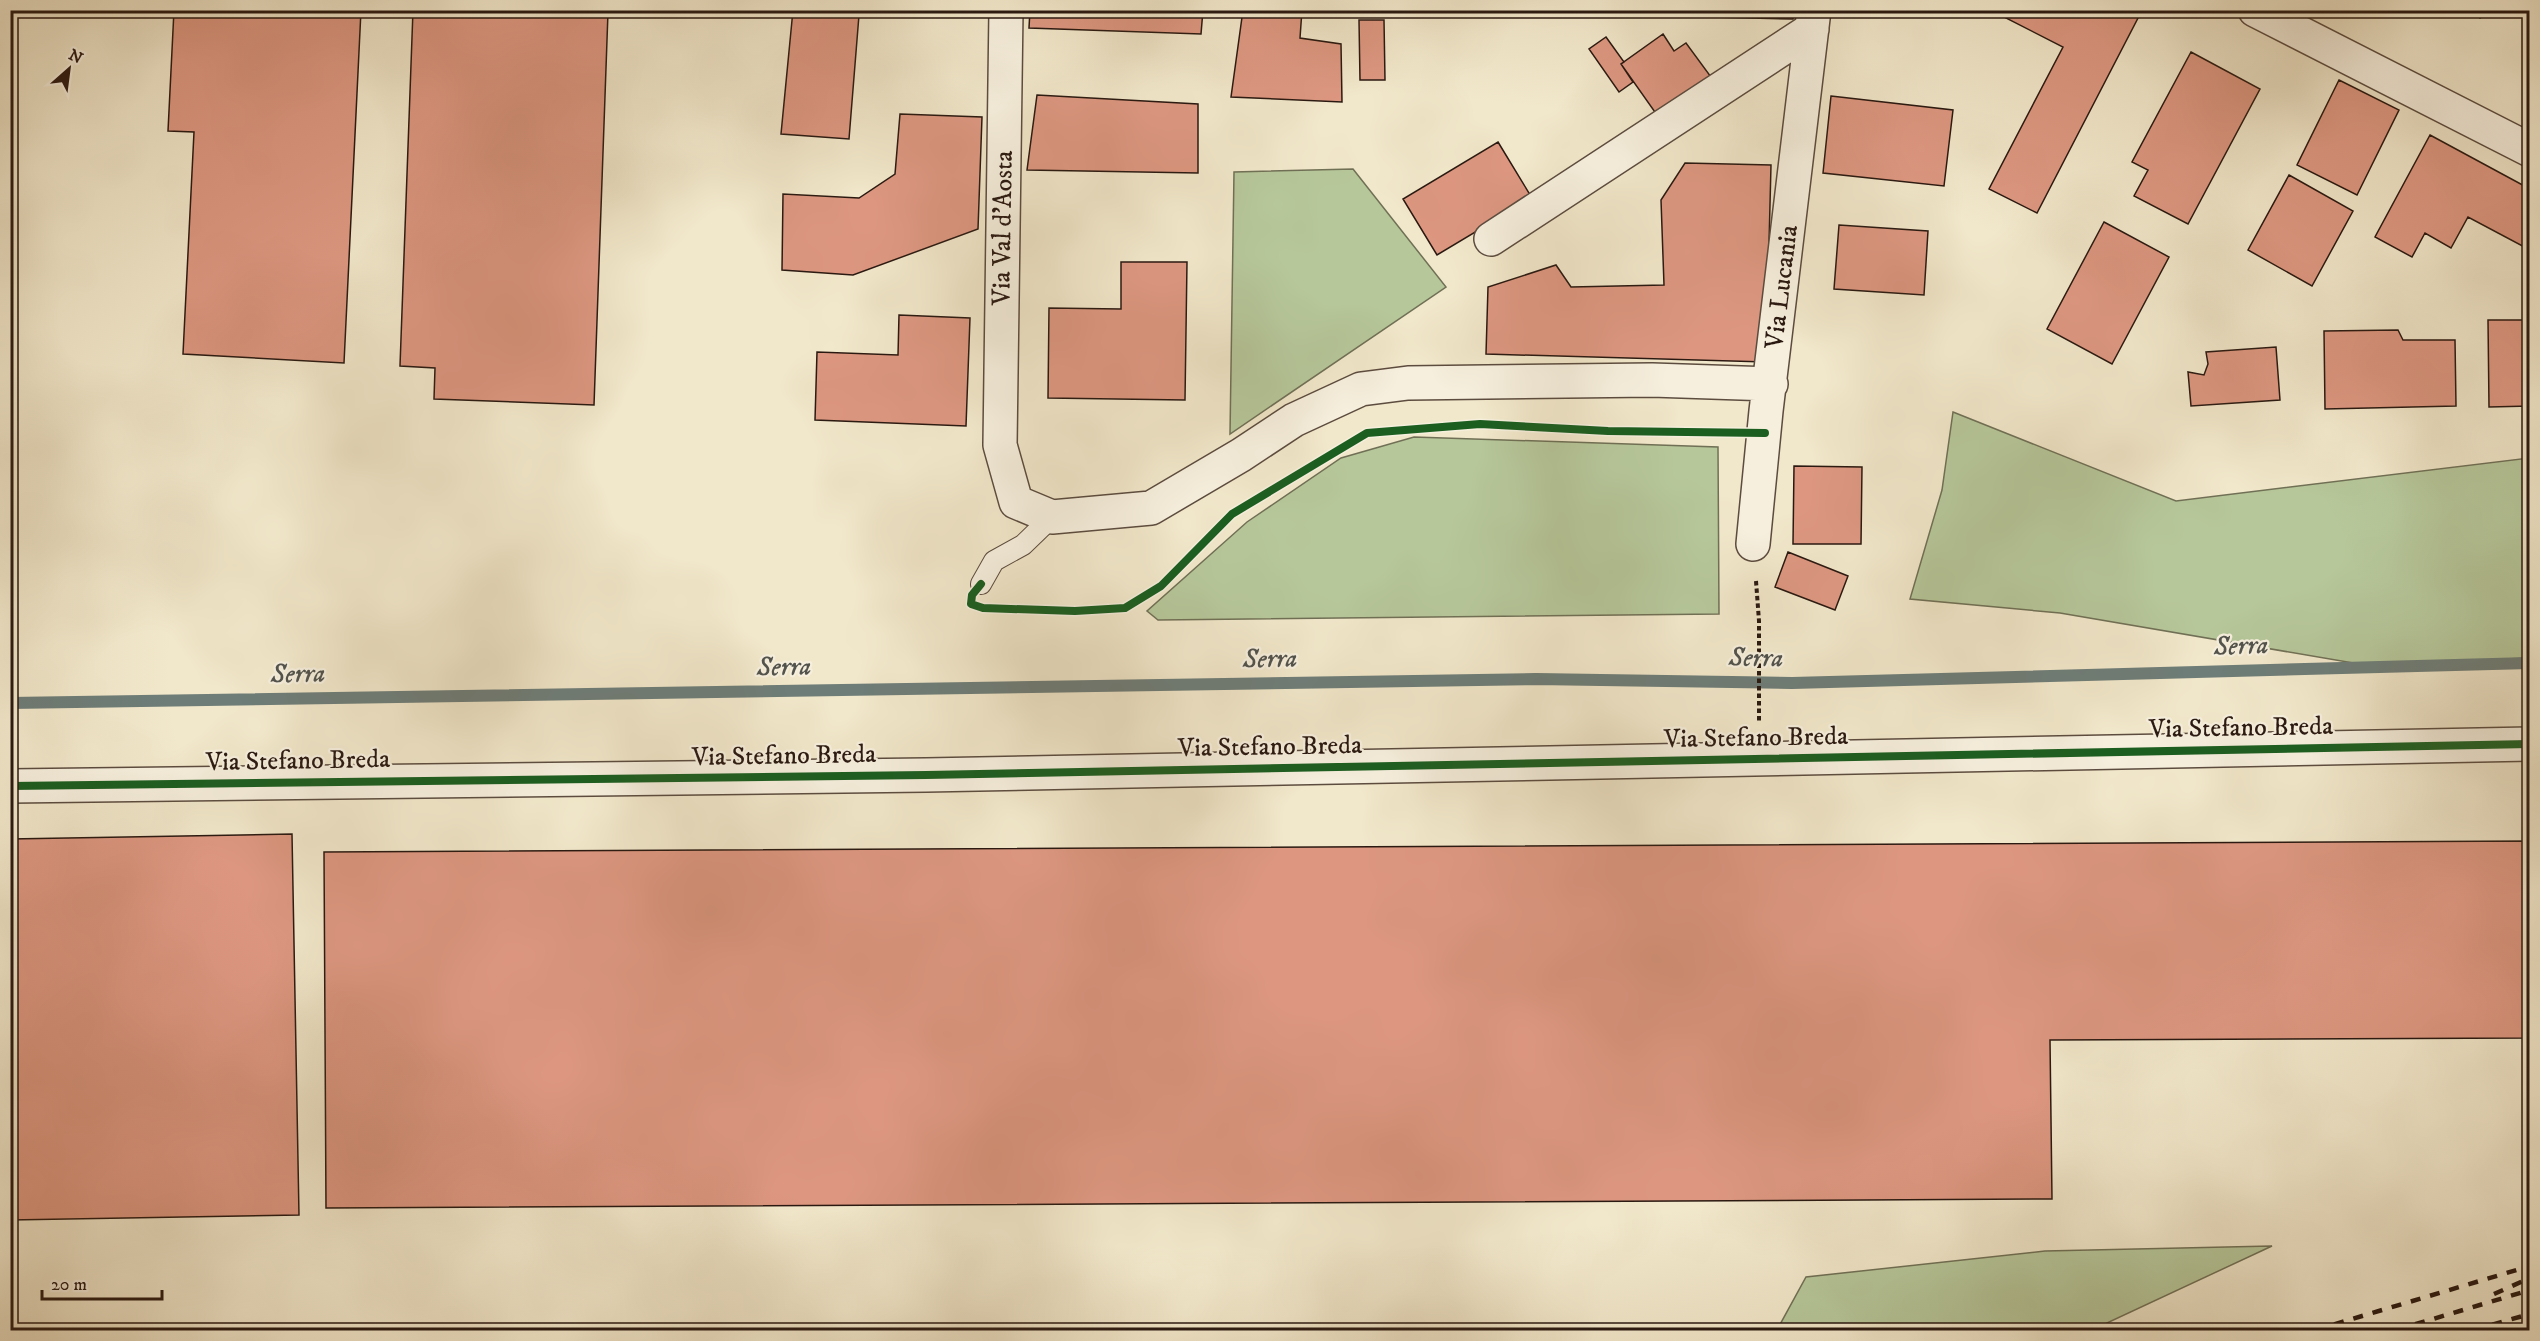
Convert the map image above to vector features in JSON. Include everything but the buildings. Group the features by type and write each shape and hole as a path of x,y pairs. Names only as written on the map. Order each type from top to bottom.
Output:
{"street":[{"name":"Via Val d'Aosta","path":"1006,10 1000,445 1016,502 1052,517"},
{"path":"2255,10 2529,150"},
{"name":"Via Lucania","path":"1491,239 1813,20"},
{"name":"Via Lucania","path":"1754,544 1766,411 1813,20"},
{"path":"1052,517 1151,508 1241,455 1294,420 1361,389 1408,383 1652,380 1771,384"},
{"name":"Via Stefano Breda","path":"10,786 938,775 2529,744"}],"lane":[{"path":"981,584 994,561 1023,545 1052,517"}],"path":[{"path":"1759,621 1759,724"}],"green space":[{"path":"1353,169 1446,287 1230,434 1234,172"},
{"path":"1953,412 2176,501 2529,458 2529,658 2365,665 2060,613 1910,599 1942,490"},
{"path":"1414,437 1718,447 1719,614 1158,620 1147,611 1247,522 1341,458"},
{"path":"2272,1246 2092,1330 1777,1330 1806,1277 2045,1251"}],"waterway":[{"name":"Serra","path":"10,703 1536,679 1792,683 2530,663"}],"railway":[{"path":"2315,1330 2530,1266"},
{"path":"2494,1294 2530,1278"},
{"path":"2396,1330 2530,1290"},
{"path":"2473,1330 2530,1314"}],"cycle path":[{"path":"981,584 972,595 971,604 983,608 1075,611 1125,608 1161,586 1232,514 1367,433 1480,424 1608,431 1765,433"},
{"path":"10,786 926,775 2530,744"}]}
